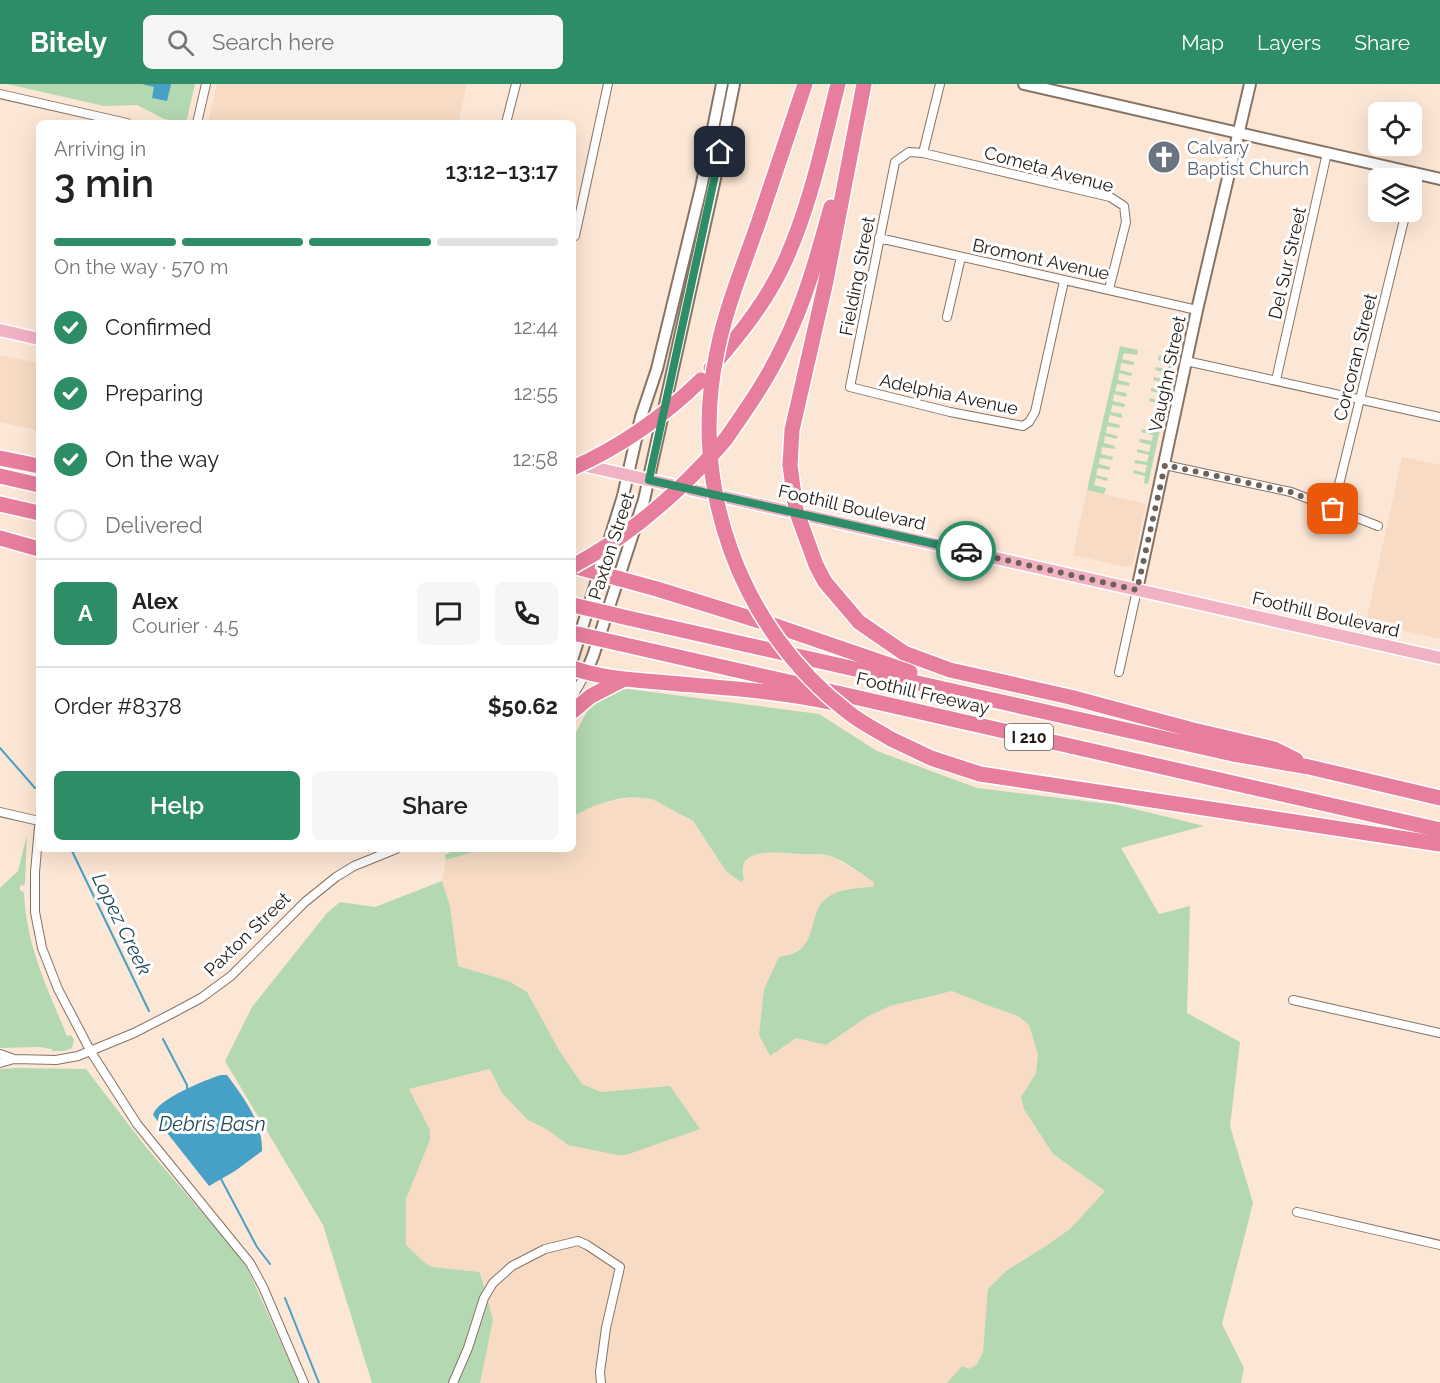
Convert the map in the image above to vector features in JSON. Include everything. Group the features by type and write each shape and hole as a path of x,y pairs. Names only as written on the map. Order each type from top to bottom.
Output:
{"highway":[{"path":"805,84 726,316 717,352 709,418 709,447 713,479 721,518 735,564 751,598 779,642 809,677 849,713 891,739 931,758 980,774 1440,844"},
{"path":"576,466 629,440 678,403 741,333 761,305 785,260 811,190 838,84"},
{"path":"576,564 624,535 652,514 702,466 725,440 754,398 783,346 804,297 820,247 864,84"},
{"path":"864,84 825,281 792,430 790,465 796,510 808,548 825,582 859,622 904,653 950,670 1070,697 1192,730 1274,749 1309,767"},
{"path":"0,458 36,465"},
{"path":"0,476 36,483"},
{"path":"0,504 36,512"},
{"path":"0,538 36,548"},
{"path":"576,567 619,577 779,627 978,695"},
{"name":"Foothill Freeway","path":"576,606 1233,754 1309,767 1440,798"},
{"name":"Foothill Freeway","path":"576,634 1440,830"},
{"path":"579,671 624,679 762,691 818,699 930,722 970,724"},
{"path":"576,709 596,693 624,679"}],"main road":[{"path":"0,330 36,338"},
{"name":"Foothill Boulevard","path":"576,463 1440,658"}],"street":[{"path":"198,120 206,84"},
{"path":"507,120 516,84"},
{"path":"576,231 608,84"},
{"name":"Paxton Street","path":"576,647 623,496 641,417 657,369 701,188 722,84"},
{"name":"Paxton Street","path":"579,671 619,577 649,480 734,84"},
{"path":"923,153 940,84"},
{"name":"Vaughn Street","path":"1119,672 1197,310 1250,84"},
{"path":"1031,85 1394,168"},
{"path":"0,94 114,120"},
{"name":"Cometa Avenue","path":"893,171 895,162 900,156 909,152 923,153 1110,196 1124,206 1125,222 1109,289"},
{"name":"Del Sur Street","path":"1276,380 1327,153"},
{"name":"Fielding Street","path":"850,387 893,171"},
{"path":"1422,174 1440,178"},
{"name":"Corcoran Street","path":"1333,509 1404,222"},
{"name":"Bromont Avenue","path":"879,238 1197,310"},
{"path":"947,317 961,257"},
{"name":"Adelphia Avenue","path":"850,387 950,412 1023,426 1029,422 1035,412 1064,281"},
{"path":"1186,361 1440,417"},
{"path":"1165,465 1291,492 1378,526"},
{"path":"0,812 36,820"},
{"path":"37,852 34,900 39,938 58,989 91,1052 137,1124 250,1263 263,1287 304,1383"},
{"name":"Paxton Street","path":"14,1059 63,1059 91,1052 201,998 242,967 312,895 354,866 389,852"},
{"path":"1293,1000 1440,1033"},
{"path":"0,1054 14,1059"},
{"path":"0,1063 14,1059"},
{"path":"1297,1212 1440,1245"},
{"path":"453,1383 468,1348 484,1298 492,1283 512,1266 545,1249 578,1241 620,1267 606,1328 600,1372 601,1383"}],"shaded area":[{"path":"217,84 467,84 459,120 209,120"},
{"path":"0,355 36,362 36,430 0,422"},
{"path":"1402,457 1440,465 1440,639 1366,622"},
{"path":"1087,490 1146,504 1133,563 1130,566 1073,555"},
{"path":"633,797 652,799 692,821 719,860 742,870 750,857 761,852 831,856 875,882 873,887 845,889 820,906 808,943 789,956 764,989 759,1035 770,1055 796,1038 826,1045 867,1017 890,1006 952,991 1018,1016 1029,1025 1038,1054 1036,1073 1021,1097 1053,1154 1105,1191 1070,1229 989,1289 983,1352 977,1364 969,1369 962,1366 947,1383 480,1383 493,1320 481,1272 432,1267 406,1245 406,1199 430,1140 430,1130 409,1089 491,1069 502,1093 528,1120 548,1130 568,1145 670,1087 601,1092 582,1084 508,981 458,966 450,906 442,881 446,860 474,852 576,852 576,815 596,805"}],"green space":[{"path":"7,84 195,84 186,120 164,119 137,105 104,106"},
{"path":"1120,346 1138,350 1137,355 1124,353 1122,359 1134,362 1134,365 1121,363 1120,370 1132,373 1131,376 1119,373 1118,380 1130,383 1129,386 1117,384 1115,391 1127,393 1126,397 1114,394 1113,401 1125,404 1124,407 1112,405 1111,412 1122,414 1122,418 1110,415 1108,422 1120,425 1119,428 1107,426 1106,433 1118,436 1117,439 1105,436 1104,443 1115,446 1115,449 1102,447 1101,454 1113,457 1112,460 1100,458 1099,464 1110,467 1110,470 1098,468 1096,475 1108,478 1107,481 1096,478 1094,485 1106,488 1104,494 1087,490"},
{"path":"1159,355 1176,358 1164,413 1160,412 1161,404 1149,401 1150,398 1161,401 1162,394 1151,391 1151,388 1163,390 1165,383 1153,380 1154,377 1166,380 1167,373 1155,370 1156,367 1168,370 1169,363 1158,360"},
{"path":"1157,424 1161,425 1148,484 1144,483 1145,476 1133,473 1134,470 1145,473 1147,465 1134,463 1135,460 1147,462 1149,455 1137,452 1137,449 1149,452 1151,445 1139,442 1140,439 1152,441 1153,435 1141,432 1142,429 1155,431"},
{"path":"628,689 819,714 877,751 977,788 1118,805 1204,826 1121,848 1159,914 1190,906 1187,1013 1240,1042 1230,1126 1253,1203 1222,1324 1244,1368 1241,1383 947,1383 962,1366 969,1369 977,1364 983,1352 988,1289 1006,1271 1070,1229 1105,1191 1053,1154 1024,1109 1021,1097 1036,1073 1038,1054 1029,1025 1018,1016 952,991 890,1006 867,1017 826,1045 796,1038 770,1056 759,1035 764,989 779,957 793,954 802,948 808,940 816,913 828,897 844,890 873,887 874,882 844,862 829,856 761,853 746,861 743,868 744,879 741,882 726,871 693,821 652,799 633,797 617,799 596,805 576,815 576,733 588,710 598,699 619,690"},
{"path":"27,835 25,883 20,886 20,890 24,892 29,931 39,967 67,1036 71,1035 74,1040 72,1048 64,1051 52,1051 51,1047 51,1049 0,1048 0,888 18,871"},
{"path":"451,852 474,852 446,860 445,855"},
{"path":"442,881 450,906 458,966 508,981 527,992 560,1052 582,1084 601,1092 670,1086 700,1129 626,1155 618,1155 568,1145 548,1130 528,1120 502,1093 490,1069 409,1089 430,1130 430,1140 406,1199 406,1245 432,1267 480,1272 493,1320 480,1383 372,1383 323,1225 225,1061 252,1007 327,913 340,902 375,907"},
{"path":"0,1069 86,1069 145,1146 241,1258 299,1383 0,1383"}],"water":[{"path":"142,84 171,84 167,101 152,98 154,87"},
{"name":"Debris Basn","path":"221,1075 227,1075 251,1110 259,1130 262,1151 235,1171 209,1186 153,1115 156,1109 172,1097"}],"waterway":[{"name":"Lopez Creek","path":"0,748 35,788"},
{"name":"Lopez Creek","path":"72,852 149,1011"},
{"name":"Lopez Creek","path":"163,1039 187,1085 187,1090"},
{"name":"Lopez Creek","path":"220,1177 257,1247 270,1264"},
{"name":"Lopez Creek","path":"285,1298 319,1383"}],"way so far":[{"path":"966,551 1137,590 1165,465 1291,492 1333,509"}],"place":[{"name":"Calvary Baptist Church","path":"1164,157"}],"route":[{"path":"720,152 649,480 966,551"}]}
